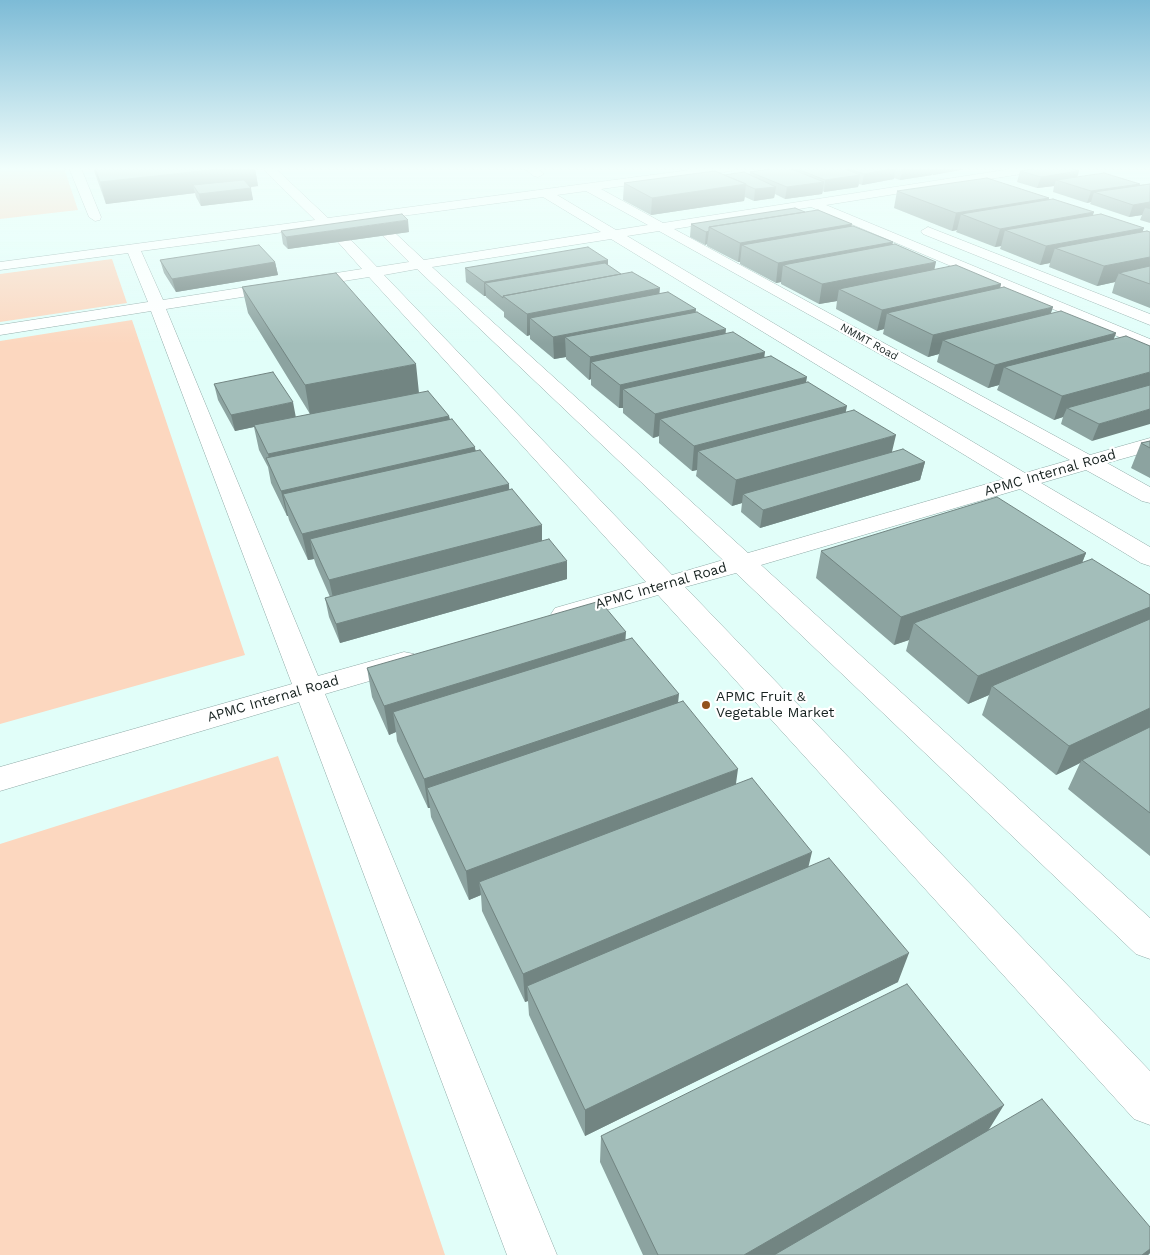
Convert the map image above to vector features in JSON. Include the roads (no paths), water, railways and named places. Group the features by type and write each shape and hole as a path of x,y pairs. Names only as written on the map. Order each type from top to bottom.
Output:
{"street":[{"path":"329,227 1150,1103"},
{"path":"0,266 132,248 332,229 337,227"},
{"path":"380,227 1150,942"},
{"path":"602,227 1150,558"},
{"path":"0,330 661,227"},
{"name":"NMMT Road","path":"661,227 1150,496"},
{"path":"867,227 1150,345"},
{"path":"916,227 1150,320"},
{"path":"0,257 332,229"},
{"path":"132,248 532,1255"},
{"name":"APMC Internal Road","path":"542,621 1150,444"},
{"name":"APMC Internal Road","path":"0,779 429,654"}],"place":[{"name":"APMC Fruit & Vegetable Market","path":"706,705"}]}
